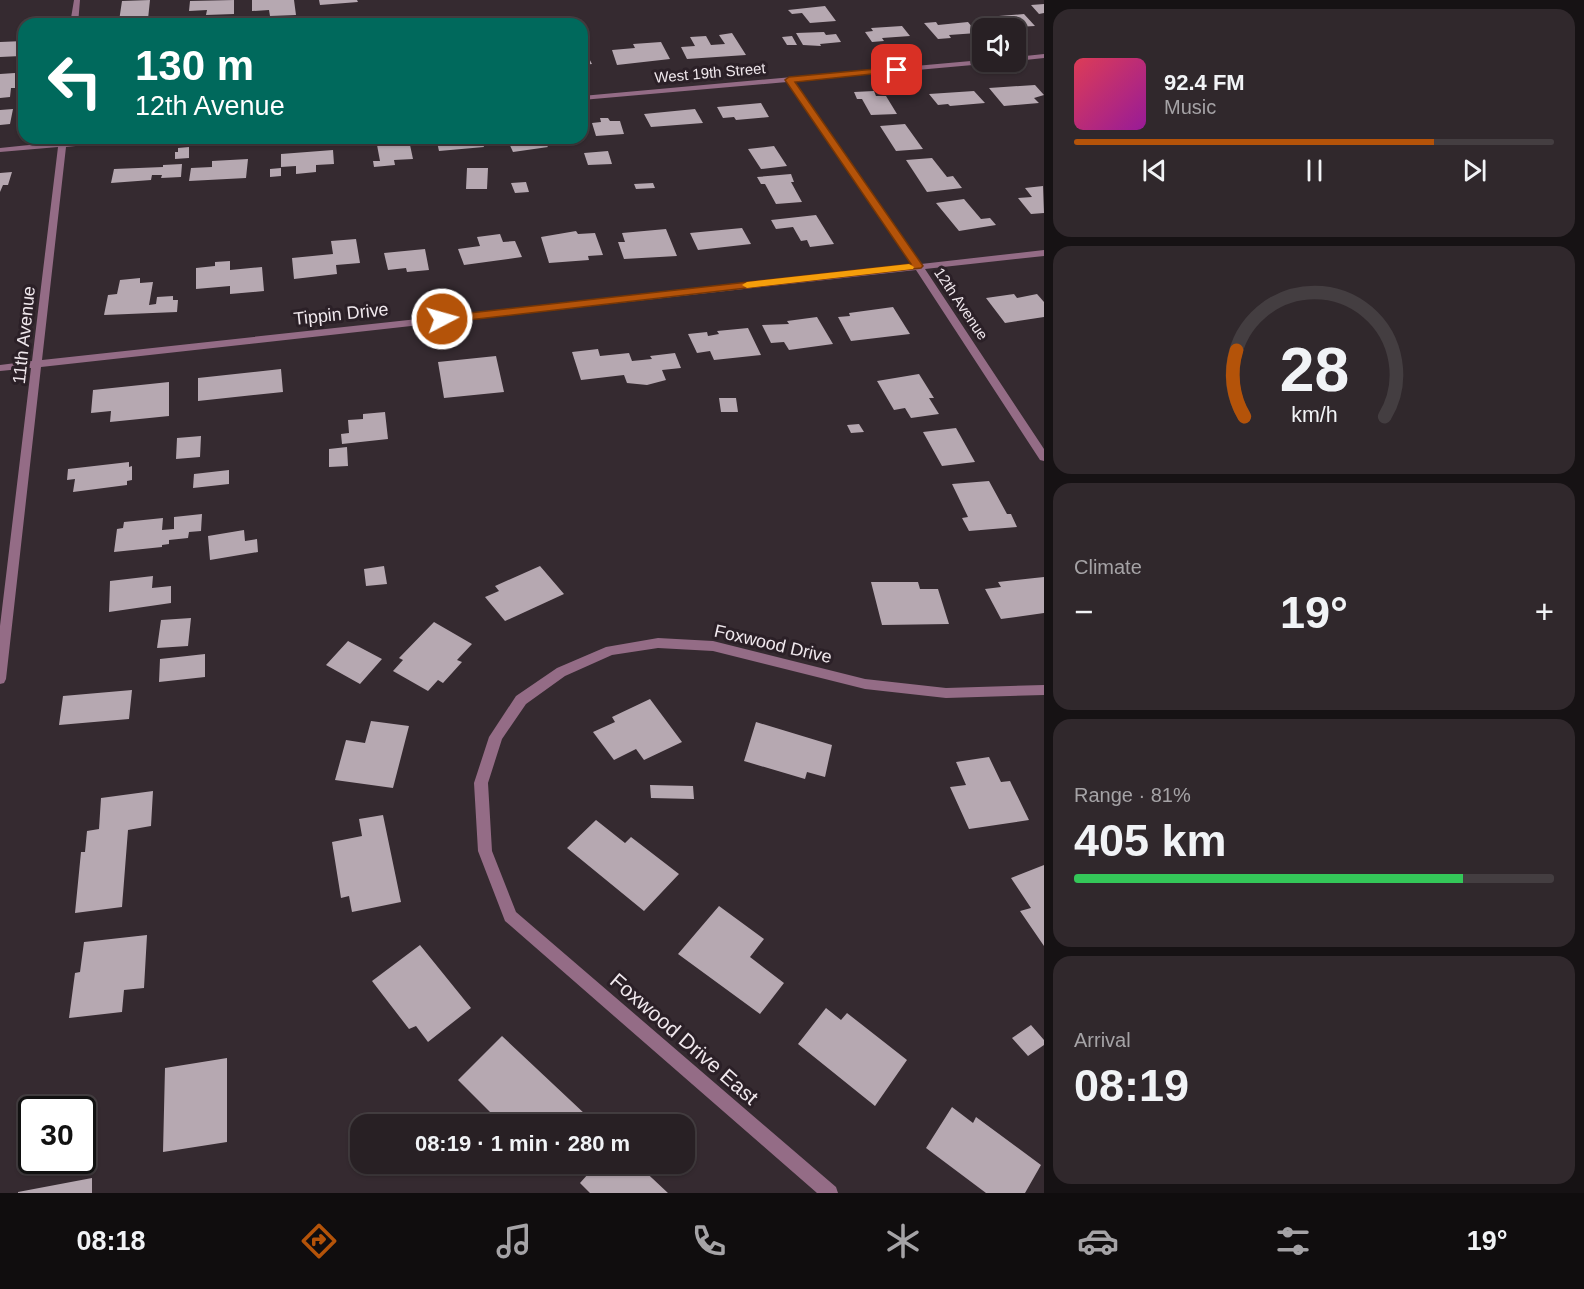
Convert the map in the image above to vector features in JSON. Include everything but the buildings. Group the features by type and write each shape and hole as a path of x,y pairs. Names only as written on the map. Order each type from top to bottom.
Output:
{"street":[{"path":"75,18 77,0"},
{"path":"1026,57 1044,56"},
{"name":"West 19th Street","path":"588,97 972,63"},
{"name":"12th Avenue","path":"789,80 918,266 1044,457"},
{"path":"0,150 41,144"},
{"name":"11th Avenue","path":"0,679 62,144"},
{"name":"Tippin Drive","path":"0,368 1044,253"},
{"name":"Foxwood Drive","path":"510,916 485,851 481,783 496,737 521,700 561,672 610,650 658,643 713,646 865,684 946,693 1044,690"},
{"name":"Foxwood Drive East","path":"510,916 830,1193"}],"slow traffic":[{"path":"747,285 909,267"}],"route":[{"path":"442,319 918,266 789,80 897,70"}]}
